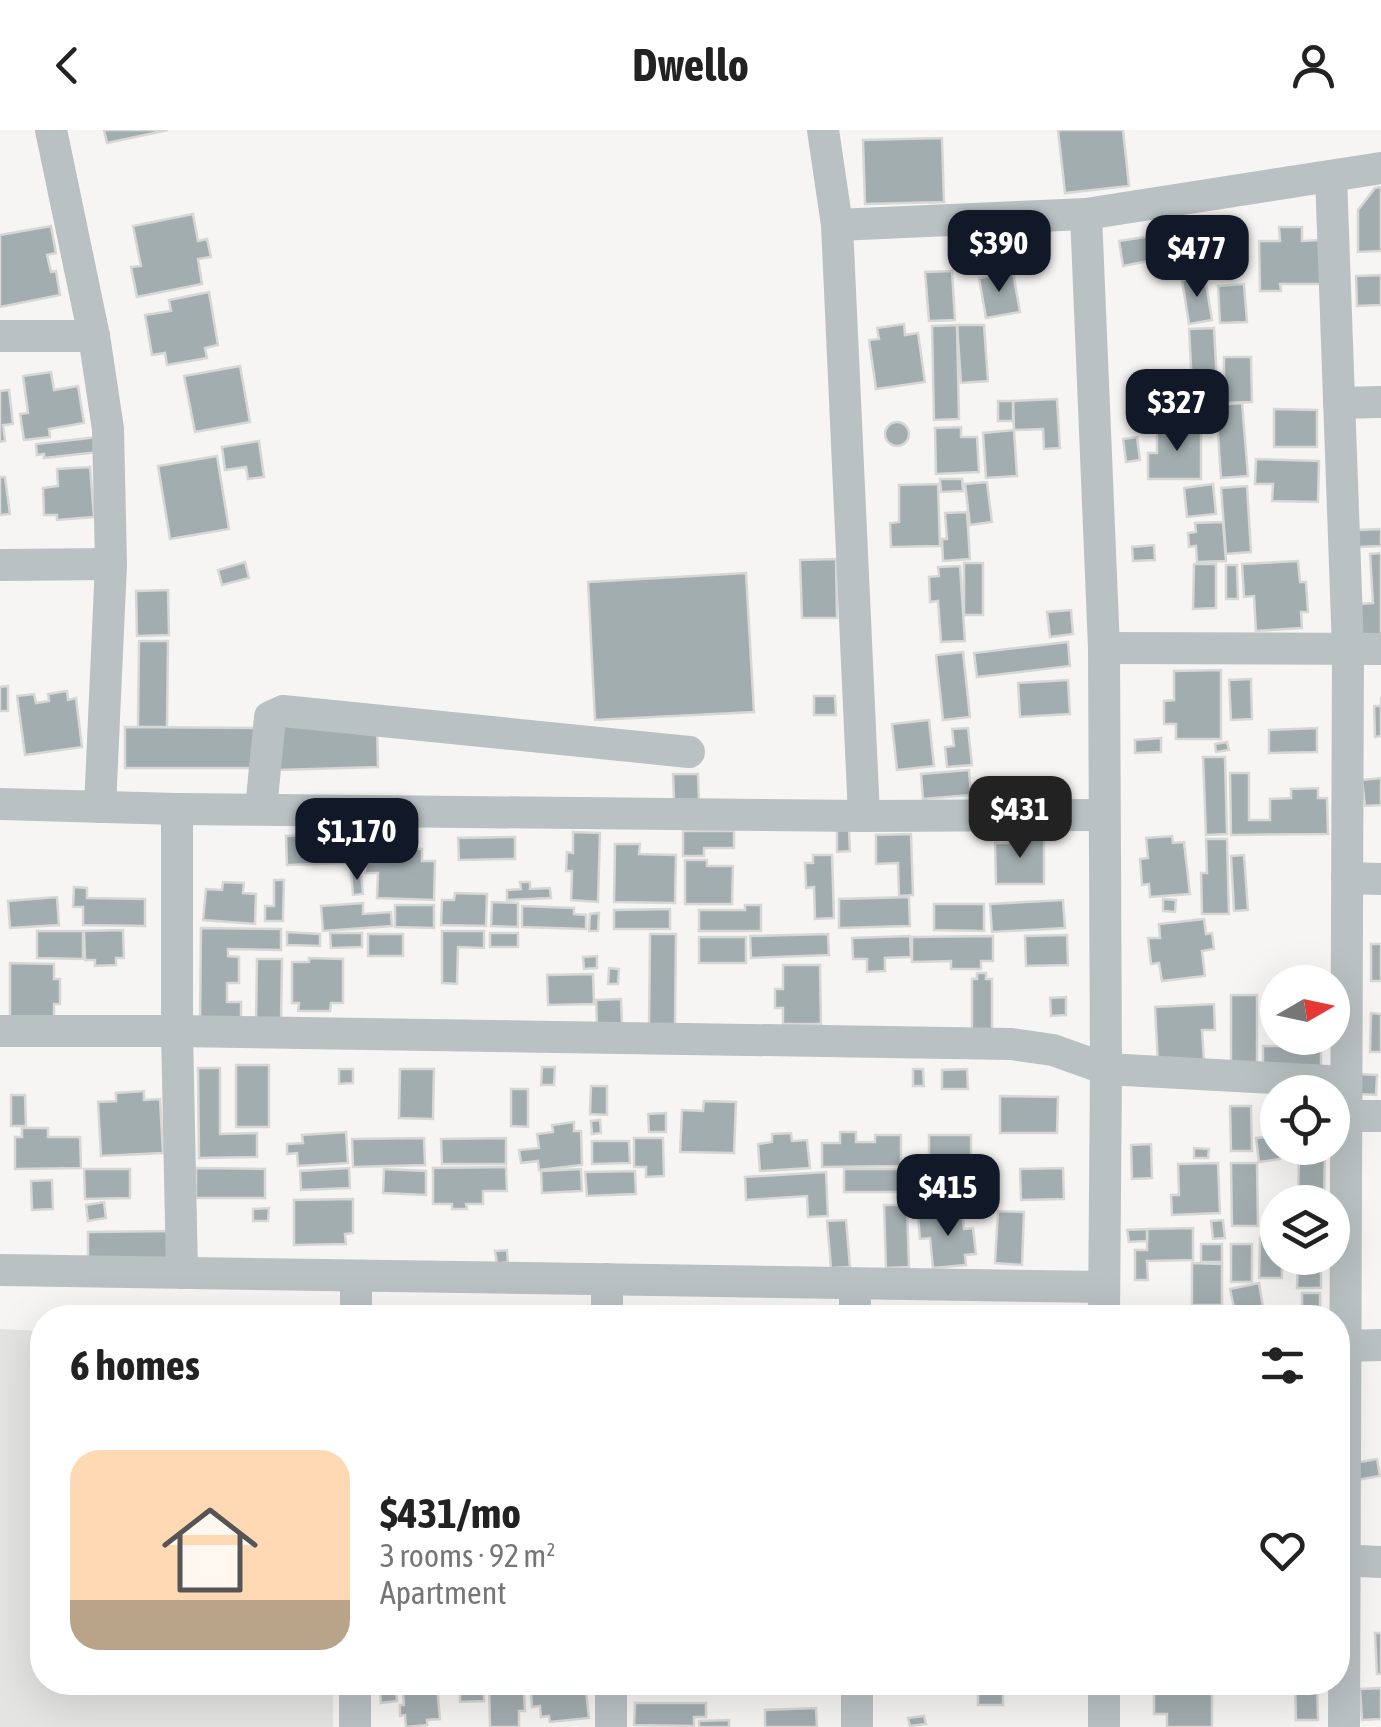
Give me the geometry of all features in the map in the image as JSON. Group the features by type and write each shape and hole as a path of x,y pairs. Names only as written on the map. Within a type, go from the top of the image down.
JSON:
{"street":[{"path":"52,130 94,336 108,430 111,564 100,807"},
{"path":"823,130 836,225 864,816"},
{"path":"836,225 1086,214 1381,168"},
{"path":"1330,176 1339,403 1365,649 1348,878 1346,1075"},
{"path":"0,1270 855,1284 1104,1302 1104,648 1086,214"},
{"path":"0,336 94,336"},
{"path":"1339,403 1381,402"},
{"path":"0,564 111,564"},
{"path":"1104,648 1365,649"},
{"path":"261,809 270,717 284,711 689,752"},
{"path":"0,804 864,816 1104,815"},
{"path":"177,809 176,1031 182,1273"},
{"path":"1348,878 1381,879"},
{"path":"0,1031 1011,1044 1053,1050 1106,1069 1260,1077"},
{"path":"1350,1116 1381,1116"},
{"path":"1346,1165 1346,1305"},
{"path":"356,1276 356,1305"},
{"path":"607,1279 607,1305"},
{"path":"855,1284 855,1305"},
{"path":"1350,1346 1381,1346"},
{"path":"1350,1560 1381,1562"},
{"path":"355,1727 356,1695"},
{"path":"611,1695 611,1727"},
{"path":"857,1695 857,1727"},
{"path":"1104,1695 1104,1727"},
{"path":"1343,1695 1344,1727"}],"shaded area":[{"path":"0,1329 30,1330 30,1695 333,1695 333,1727 0,1727"}],"building":[{"path":"104,130 168,130 107,143"},
{"path":"1058,130 1123,130 1129,186 1065,193"},
{"path":"942,138 944,202 865,204 863,140"},
{"path":"1381,187 1381,251 1358,252 1358,210 1375,188"},
{"path":"193,214 198,241 207,239 211,257 198,259 202,284 137,297 131,267 141,266 133,226"},
{"path":"51,226 56,253 47,255 51,272 56,271 60,295 0,307 0,235"},
{"path":"1215,226 1219,251 1202,253 1203,263 1189,264 1188,256 1167,259 1169,269 1151,272 1149,261 1123,266 1119,241"},
{"path":"1279,227 1302,227 1302,241 1320,240 1321,284 1280,284 1281,291 1260,291 1259,241 1280,241"},
{"path":"952,271 955,320 929,321 925,272"},
{"path":"1013,272 1020,312 986,318 979,278"},
{"path":"1381,275 1381,305 1357,306 1356,276"},
{"path":"1205,277 1212,320 1189,324 1182,280"},
{"path":"1244,284 1247,322 1220,323 1218,286"},
{"path":"209,292 218,345 205,348 207,358 167,365 165,353 152,355 145,315 171,311 169,300"},
{"path":"904,324 905,335 918,333 925,382 876,389 869,340 879,339 877,328"},
{"path":"957,325 984,325 988,381 961,383"},
{"path":"957,325 959,419 934,420 932,326"},
{"path":"1214,328 1217,383 1192,385 1189,329"},
{"path":"1224,357 1251,357 1252,402 1224,403"},
{"path":"240,366 250,422 195,432 184,376"},
{"path":"51,372 54,390 78,386 84,423 49,429 50,437 24,440 20,414 28,413 23,376"},
{"path":"9,390 13,424 3,425 5,441 0,442 0,391"},
{"path":"1057,399 1060,448 1044,449 1043,429 1014,430 1013,401"},
{"path":"998,401 1013,401 1013,421 998,421"},
{"path":"1242,403 1248,476 1221,478 1216,405"},
{"path":"1274,409 1317,410 1317,447 1274,447"},
{"path":"897,422 909,434 897,446 885,434"},
{"path":"961,427 961,437 977,437 979,472 936,474 935,428"},
{"path":"1201,427 1201,479 1148,479 1148,453 1157,453 1157,428"},
{"path":"1014,430 1017,476 986,478 983,433"},
{"path":"98,437 99,452 44,458 44,454 37,455 36,444"},
{"path":"1137,437 1140,460 1126,462 1123,439"},
{"path":"259,441 264,477 248,479 246,467 225,470 222,447"},
{"path":"217,456 229,529 170,539 158,466"},
{"path":"1256,459 1319,461 1318,502 1272,501 1273,484 1255,484"},
{"path":"90,467 94,517 57,520 57,515 44,515 43,488 58,486 57,469"},
{"path":"0,477 5,477 10,514 0,515"},
{"path":"940,479 962,479 963,491 941,492"},
{"path":"987,482 992,522 970,525 965,484"},
{"path":"938,484 940,546 891,547 890,523 899,522 899,485"},
{"path":"1213,484 1216,514 1187,517 1184,488"},
{"path":"1247,486 1251,552 1226,554 1221,488"},
{"path":"967,512 970,559 943,561 942,539 947,539 945,513"},
{"path":"1223,522 1226,561 1197,562 1196,546 1189,547 1188,533 1196,532 1195,523"},
{"path":"1381,529 1381,546 1358,547 1358,530"},
{"path":"1154,545 1155,560 1133,561 1132,547"},
{"path":"1381,553 1381,635 1362,636 1360,604 1373,603 1370,554"},
{"path":"836,559 837,618 802,618 800,560"},
{"path":"1298,561 1300,582 1306,582 1308,612 1301,612 1302,628 1256,631 1254,596 1244,597 1242,564"},
{"path":"245,562 249,578 222,585 218,570"},
{"path":"964,563 983,563 983,615 964,615"},
{"path":"1194,564 1216,564 1216,608 1193,609"},
{"path":"1226,565 1237,565 1238,599 1226,599"},
{"path":"960,566 965,641 941,642 938,601 930,602 929,577 939,576 938,567"},
{"path":"746,573 754,712 595,720 588,582"},
{"path":"168,590 169,635 137,636 136,591"},
{"path":"1071,610 1073,634 1050,637 1047,612"},
{"path":"139,641 168,641 167,727 138,727"},
{"path":"1068,642 1070,666 977,677 974,653"},
{"path":"963,652 970,717 943,720 936,655"},
{"path":"1221,670 1221,739 1176,739 1176,724 1164,724 1164,701 1174,700 1174,671"},
{"path":"1251,679 1252,719 1231,720 1229,680"},
{"path":"1068,680 1070,714 1020,717 1018,683"},
{"path":"8,686 8,711 0,711 0,687"},
{"path":"67,691 68,700 76,698 82,747 25,755 17,696 34,694 36,703 49,701 48,694"},
{"path":"814,696 835,696 836,715 814,715"},
{"path":"1374,706 1381,706 1381,736 1375,737"},
{"path":"929,720 934,766 897,770 892,724"},
{"path":"377,723 378,767 278,770 277,726"},
{"path":"125,727 259,728 258,768 125,768"},
{"path":"968,728 972,765 947,767 945,747 954,746 952,729"},
{"path":"1317,728 1317,752 1269,753 1269,730"},
{"path":"1161,738 1161,752 1135,753 1135,740"},
{"path":"1227,742 1229,750 1216,752 1215,744"},
{"path":"1203,757 1225,757 1227,834 1206,835"},
{"path":"969,770 971,795 923,799 921,774"},
{"path":"1230,773 1249,773 1249,820 1270,820 1270,799 1291,798 1291,789 1318,788 1318,798 1327,798 1328,834 1231,835"},
{"path":"673,774 698,774 699,800 674,800"},
{"path":"1381,778 1381,805 1365,806 1362,780"},
{"path":"837,830 849,830 850,851 837,852"},
{"path":"683,831 734,831 734,848 704,848 704,856 683,856"},
{"path":"573,832 600,833 598,902 571,900 572,871 566,871 567,852 573,853"},
{"path":"346,833 347,863 287,865 286,836"},
{"path":"911,834 913,895 899,896 898,863 876,864 876,835"},
{"path":"1172,836 1173,843 1184,842 1190,894 1150,897 1149,884 1142,885 1140,859 1148,858 1146,838"},
{"path":"515,837 515,859 459,860 458,838"},
{"path":"1044,837 1044,884 996,884 995,843 1008,843 1008,838"},
{"path":"1206,839 1227,839 1229,914 1202,914 1201,873 1207,873"},
{"path":"615,844 640,844 639,854 676,855 675,903 614,902"},
{"path":"366,847 422,849 422,861 435,861 434,900 377,898 378,873 365,873"},
{"path":"813,855 832,855 834,918 815,919 814,887 806,888 805,863 813,863"},
{"path":"1244,855 1248,910 1234,911 1231,856"},
{"path":"685,860 707,860 707,866 733,866 732,904 685,904"},
{"path":"361,871 363,894 353,895 351,872"},
{"path":"274,880 284,880 283,921 265,921 265,906 274,906"},
{"path":"223,882 244,883 243,893 256,894 255,924 203,920 206,889 222,890"},
{"path":"520,882 530,882 530,889 550,888 551,898 507,900 507,890 521,889"},
{"path":"74,887 87,888 87,898 145,899 145,926 83,925 83,907 73,907"},
{"path":"455,893 487,894 486,926 441,925 442,900 454,900"},
{"path":"57,897 59,925 10,928 8,901"},
{"path":"909,897 910,926 839,928 839,899"},
{"path":"1163,899 1176,900 1175,912 1163,911"},
{"path":"1063,900 1065,928 992,932 990,904"},
{"path":"492,902 518,903 518,927 491,926"},
{"path":"363,903 363,914 391,912 392,926 323,931 321,906"},
{"path":"934,904 984,904 984,931 934,930"},
{"path":"395,905 434,905 434,928 395,927"},
{"path":"745,905 761,905 761,931 699,931 699,910 745,910"},
{"path":"522,906 574,908 574,914 586,915 586,929 522,927"},
{"path":"670,909 670,929 614,929 614,910"},
{"path":"599,913 598,931 589,931 590,914"},
{"path":"1204,919 1206,934 1212,933 1214,949 1202,951 1205,976 1162,981 1159,963 1151,964 1148,938 1160,938 1159,924"},
{"path":"201,928 281,929 281,950 228,949 228,956 239,957 239,983 227,983 227,1002 241,1002 241,1024 200,1023"},
{"path":"123,930 124,958 116,958 116,965 95,966 95,960 85,960 84,931"},
{"path":"37,931 83,931 83,959 37,958"},
{"path":"442,931 484,931 484,948 458,947 457,984 442,983"},
{"path":"287,932 320,934 320,946 287,945"},
{"path":"330,933 362,933 362,947 331,948"},
{"path":"490,933 518,933 518,947 490,947"},
{"path":"368,934 403,934 403,956 368,956"},
{"path":"650,934 676,934 675,1029 649,1028"},
{"path":"828,934 829,955 751,958 750,936"},
{"path":"1067,935 1068,965 1026,966 1025,936"},
{"path":"910,936 911,957 885,958 885,971 867,972 867,959 853,959 852,938"},
{"path":"993,936 993,961 981,961 981,969 951,969 951,961 912,962 912,937"},
{"path":"699,937 746,937 746,963 699,963"},
{"path":"1371,944 1381,944 1381,981 1371,981"},
{"path":"597,956 597,968 584,969 583,957"},
{"path":"309,958 343,959 343,1003 331,1003 330,1011 298,1011 299,1003 292,1003 292,962 309,962"},
{"path":"257,959 282,959 281,1022 256,1021"},
{"path":"10,963 54,964 54,979 60,979 60,1004 54,1004 54,1017 10,1017"},
{"path":"783,965 820,965 821,1024 783,1024 783,1008 775,1008 775,989 783,989"},
{"path":"609,968 619,969 618,984 608,984"},
{"path":"977,973 986,973 986,979 992,979 992,1030 972,1030 972,979 977,979"},
{"path":"593,974 594,1004 548,1005 547,975"},
{"path":"1231,995 1257,995 1257,1064 1231,1064"},
{"path":"1066,997 1066,1015 1051,1016 1050,998"},
{"path":"621,999 622,1025 597,1026 596,1000"},
{"path":"1214,1004 1215,1030 1202,1030 1204,1061 1158,1064 1155,1007"},
{"path":"1371,1013 1381,1014 1381,1052 1370,1052"},
{"path":"1263,1055 1321,1055 1321,1069 1263,1070"},
{"path":"236,1065 269,1065 269,1127 236,1127"},
{"path":"542,1067 555,1067 554,1085 541,1085"},
{"path":"198,1068 220,1068 220,1134 257,1133 257,1157 199,1158"},
{"path":"339,1069 353,1069 353,1083 339,1084"},
{"path":"400,1069 434,1069 433,1119 399,1118"},
{"path":"913,1069 923,1069 924,1086 913,1086"},
{"path":"967,1069 968,1089 942,1089 942,1070"},
{"path":"1360,1074 1377,1075 1376,1095 1359,1094"},
{"path":"591,1086 607,1086 607,1115 590,1114"},
{"path":"511,1089 528,1089 528,1127 511,1126"},
{"path":"144,1091 144,1100 160,1099 163,1153 101,1156 98,1102 116,1101 116,1093"},
{"path":"11,1095 25,1095 26,1126 11,1126"},
{"path":"1000,1096 1058,1097 1057,1133 1000,1133"},
{"path":"704,1101 736,1102 734,1153 680,1152 682,1110 703,1111"},
{"path":"1230,1106 1251,1106 1252,1151 1231,1151"},
{"path":"666,1113 666,1132 649,1132 648,1114"},
{"path":"600,1120 601,1133 592,1134 591,1121"},
{"path":"574,1122 574,1131 581,1131 582,1165 539,1170 538,1161 521,1163 519,1150 539,1148 537,1134 553,1132 552,1125"},
{"path":"22,1128 48,1128 48,1137 80,1137 81,1168 15,1169 15,1137 22,1137"},
{"path":"346,1132 348,1163 298,1166 297,1153 287,1154 287,1144 303,1143 302,1135"},
{"path":"840,1132 856,1132 856,1142 875,1142 875,1135 901,1135 901,1166 822,1167 822,1143 840,1143"},
{"path":"791,1133 792,1141 807,1140 810,1168 760,1171 758,1144 772,1142 772,1134"},
{"path":"929,1135 971,1135 971,1167 929,1167"},
{"path":"424,1138 425,1165 353,1167 352,1139"},
{"path":"506,1138 506,1164 442,1164 441,1139"},
{"path":"634,1138 663,1138 664,1176 646,1177 646,1167 634,1167"},
{"path":"592,1141 629,1141 630,1163 592,1164"},
{"path":"1151,1144 1152,1178 1132,1179 1131,1145"},
{"path":"1194,1148 1209,1149 1208,1158 1194,1158"},
{"path":"1218,1163 1220,1213 1172,1215 1171,1195 1179,1195 1178,1164"},
{"path":"1231,1163 1257,1163 1258,1226 1232,1226"},
{"path":"1299,1165 1325,1165 1324,1185 1298,1185"},
{"path":"506,1167 507,1191 483,1191 483,1204 452,1209 452,1204 433,1204 433,1168"},
{"path":"903,1167 933,1167 932,1189 903,1189"},
{"path":"196,1168 265,1169 265,1198 196,1198"},
{"path":"349,1168 350,1188 301,1190 300,1171"},
{"path":"1063,1168 1064,1199 1021,1200 1020,1169"},
{"path":"84,1169 130,1169 130,1198 85,1199"},
{"path":"384,1169 426,1171 426,1195 383,1193"},
{"path":"581,1169 582,1191 542,1193 541,1171"},
{"path":"844,1169 900,1169 900,1192 844,1192"},
{"path":"635,1171 636,1194 587,1196 585,1172"},
{"path":"826,1172 828,1216 808,1217 807,1196 746,1200 745,1177"},
{"path":"985,1172 986,1198 935,1200 935,1174"},
{"path":"52,1180 53,1209 32,1210 31,1181"},
{"path":"353,1199 353,1233 345,1234 346,1244 294,1245 294,1200"},
{"path":"104,1202 106,1218 88,1221 86,1205"},
{"path":"884,1205 907,1205 909,1267 886,1268"},
{"path":"269,1208 268,1221 253,1221 253,1209"},
{"path":"998,1211 1024,1212 1022,1265 995,1263"},
{"path":"962,1212 964,1229 973,1228 976,1254 965,1255 966,1265 933,1268 930,1238 920,1239 918,1217"},
{"path":"846,1220 850,1267 831,1268 827,1221"},
{"path":"1223,1220 1225,1238 1213,1239 1211,1221"},
{"path":"1193,1228 1193,1260 1147,1261 1148,1280 1135,1280 1135,1250 1147,1250 1147,1229"},
{"path":"1147,1229 1147,1241 1129,1242 1127,1230"},
{"path":"171,1231 172,1266 88,1268 88,1232"},
{"path":"1260,1238 1260,1275 1282,1278 1259,1278"},
{"path":"1201,1244 1222,1244 1222,1262 1201,1262"},
{"path":"1231,1244 1252,1244 1252,1282 1231,1282"},
{"path":"507,1250 508,1262 497,1264 495,1251"},
{"path":"1192,1263 1222,1264 1222,1305 1192,1305"},
{"path":"1297,1275 1321,1275 1321,1288 1297,1288"},
{"path":"1259,1283 1263,1305 1233,1305 1230,1289"},
{"path":"1302,1293 1320,1293 1320,1305 1302,1305"},
{"path":"1377,1459 1380,1476 1357,1480 1354,1463"},
{"path":"1375,1633 1381,1633 1381,1674 1377,1674"},
{"path":"1381,1688 1381,1719 1362,1720 1360,1689"},
{"path":"380,1695 396,1695 397,1701 381,1703"},
{"path":"403,1695 438,1695 440,1719 406,1727 405,1715 400,1716 400,1705 404,1705"},
{"path":"460,1695 484,1695 484,1701 460,1702"},
{"path":"489,1695 524,1695 525,1711 519,1711 519,1727 490,1727"},
{"path":"531,1695 586,1695 589,1718 550,1722 549,1716 541,1717 540,1706 532,1707"},
{"path":"978,1695 1003,1695 1003,1705 978,1705"},
{"path":"1154,1695 1212,1695 1212,1727 1167,1727 1167,1714 1154,1714"},
{"path":"1295,1695 1317,1695 1318,1720 1296,1720"},
{"path":"635,1703 706,1703 706,1717 694,1717 694,1726 634,1725"},
{"path":"816,1708 817,1727 765,1727 765,1710"},
{"path":"924,1716 926,1724 910,1726 908,1718"},
{"path":"729,1720 729,1727 699,1727 699,1721"}]}
